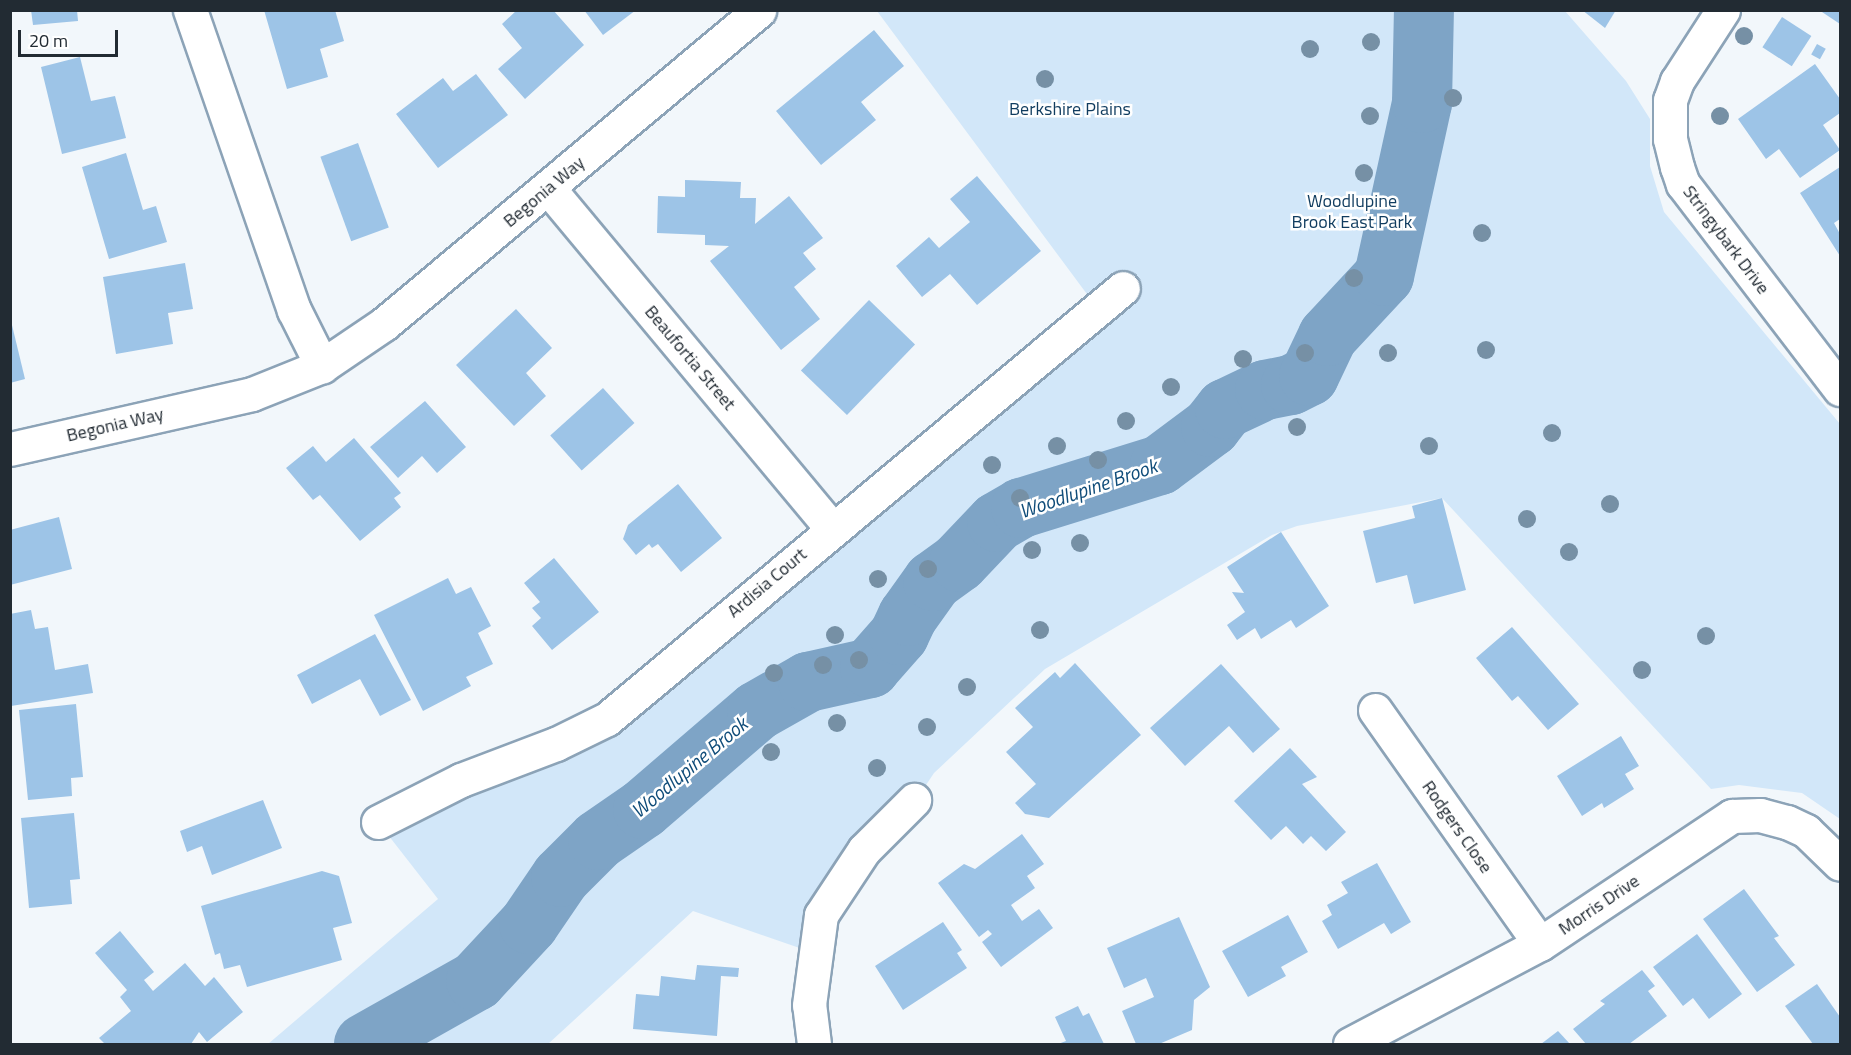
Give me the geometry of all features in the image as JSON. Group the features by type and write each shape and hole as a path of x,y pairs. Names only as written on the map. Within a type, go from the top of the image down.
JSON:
{"street":[{"path":"190,10 294,310 322,366"},
{"name":"Begonia Way","path":"10,449 252,394 322,366 384,324 549,189 759,10"},
{"name":"Stringybark Drive","path":"1723,10 1677,81 1670,100 1670,139 1677,167 1683,184 1840,389"},
{"name":"Beaufortia Street","path":"549,189 831,528"},
{"name":"Ardisia Court","path":"378,822 461,780 556,744 607,718 831,528 1123,288"},
{"name":"Rodgers Close","path":"1375,710 1540,944"},
{"path":"814,1044 809,1005 821,915 864,850 914,800"},
{"name":"Morris Drive","path":"1350,1044 1540,944 1732,816 1760,815 1787,822 1806,831 1840,864"}],"green space":[{"path":"877,11 1565,11 1626,81 1650,119 1650,166 1664,212 1840,424 1840,819 1802,793 1739,785 1711,789 1442,498 1297,526 1272,535 1045,669 934,773 814,953 693,911 548,1044 268,1044 438,899 378,822 607,719 1098,309"}],"building":[{"path":"31,10 77,10 78,21 33,25"},
{"path":"264,10 335,10 344,41 320,49 328,77 287,89"},
{"path":"517,10 553,10 584,45 525,99 498,69 522,48 502,24"},
{"path":"584,10 636,10 603,35"},
{"path":"1582,10 1616,10 1605,28"},
{"path":"1819,10 1840,10 1840,24"},
{"path":"1782,17 1811,36 1792,66 1762,47"},
{"path":"874,30 904,66 861,102 876,120 821,165 776,111"},
{"path":"1817,44 1826,49 1820,59 1811,54"},
{"path":"80,57 91,101 115,96 126,138 62,154 41,67"},
{"path":"1815,64 1840,99 1840,113 1823,125 1840,150 1800,178 1779,149 1766,159 1738,119"},
{"path":"476,74 508,115 438,168 396,114 443,78 453,91"},
{"path":"358,143 389,228 351,241 320,157"},
{"path":"126,153 143,210 156,206 167,242 109,259 82,167"},
{"path":"1840,167 1840,219 1834,223 1840,234 1840,256 1800,193"},
{"path":"977,176 1041,251 977,305 950,274 922,297 896,266 929,237 939,248 970,222 950,199"},
{"path":"685,180 741,182 740,198 756,198 755,224 789,196 823,238 803,253 816,269 794,287 820,319 781,350 710,261 729,246 705,245 705,235 657,233 658,196 685,197"},
{"path":"185,263 193,309 168,313 173,344 116,354 103,277"},
{"path":"869,300 915,344 847,415 801,370"},
{"path":"516,309 552,348 526,373 546,396 514,426 456,365"},
{"path":"10,322 25,379 10,383"},
{"path":"603,388 634,423 582,470 550,436"},
{"path":"425,401 466,447 437,473 422,456 398,478 370,447"},
{"path":"354,438 401,493 394,498 401,507 360,541 320,495 313,500 286,468 313,446 326,462"},
{"path":"678,484 722,538 681,572 658,544 652,548 649,544 636,555 623,539 628,525"},
{"path":"1442,498 1466,590 1414,604 1407,575 1376,583 1363,531 1415,518 1412,506"},
{"path":"59,517 72,569 10,585 10,530"},
{"path":"1281,532 1329,606 1296,628 1291,620 1261,639 1255,628 1237,640 1227,625 1245,612 1232,592 1244,593 1227,567"},
{"path":"554,558 599,612 552,650 532,626 541,618 532,608 540,602 524,583"},
{"path":"448,578 456,594 471,587 491,626 478,633 493,664 466,677 471,686 423,711 374,615"},
{"path":"31,610 35,629 48,627 55,670 88,664 93,693 11,706 10,614"},
{"path":"1512,627 1579,704 1548,730 1518,696 1512,701 1476,658"},
{"path":"375,634 411,700 380,716 360,679 312,704 297,675"},
{"path":"1075,663 1141,735 1049,818 1025,814 1015,803 1036,784 1006,752 1033,727 1015,708 1055,672 1060,678"},
{"path":"1221,664 1280,729 1253,753 1229,726 1185,766 1150,728"},
{"path":"76,704 83,777 71,778 72,796 28,800 19,710"},
{"path":"1621,736 1639,766 1625,774 1634,789 1604,808 1602,803 1582,816 1557,776"},
{"path":"1290,748 1317,777 1302,784 1346,832 1326,851 1311,836 1303,844 1286,826 1271,840 1234,801"},
{"path":"263,800 282,848 212,875 202,846 187,852 180,831"},
{"path":"74,813 80,879 70,880 72,904 29,908 21,818"},
{"path":"1022,834 1044,864 1027,876 1035,888 1011,905 1022,921 1039,909 1053,928 1001,967 982,942 992,934 988,930 979,937 938,883 964,864 975,869"},
{"path":"1377,863 1411,922 1391,934 1384,923 1338,949 1322,921 1332,915 1327,905 1348,893 1341,882"},
{"path":"322,871 339,876 352,923 333,928 342,960 247,987 240,965 224,969 220,953 215,955 201,906"},
{"path":"1744,889 1779,936 1774,938 1795,965 1757,992 1703,919"},
{"path":"1288,915 1308,952 1281,967 1286,976 1248,997 1222,951"},
{"path":"1179,917 1210,987 1194,1000 1192,1030 1159,1044 1136,1044 1122,1011 1154,997 1146,978 1124,988 1107,948"},
{"path":"943,922 962,950 957,953 967,968 903,1010 875,966"},
{"path":"120,931 154,972 144,980 153,991 185,963 205,986 214,977 243,1012 207,1042 199,1032 191,1044 105,1044 99,1038 131,1011 120,997 127,990 95,953"},
{"path":"1697,934 1742,994 1709,1019 1693,998 1683,1006 1653,967"},
{"path":"697,965 739,968 738,977 721,976 717,1036 633,1029 636,994 659,996 661,976 695,980"},
{"path":"1642,970 1655,986 1648,991 1667,1016 1629,1044 1586,1044 1573,1029 1605,1004 1600,1001"},
{"path":"1817,984 1840,1017 1840,1044 1813,1044 1785,1006"},
{"path":"1078,1006 1083,1016 1089,1013 1104,1044 1058,1044 1066,1041 1055,1017"},
{"path":"1558,1031 1570,1044 1541,1044"}],"waterway":[{"name":"Woodlupine Brook","path":"364,1044 476,981 529,924 561,877 598,840 643,809 757,711 808,682 870,668 899,635 908,616 933,581 959,562 997,522 1021,508 1160,465 1211,427 1225,409 1265,390 1291,385 1309,376 1328,336 1384,276 1422,103 1424,10"}],"park label":[{"name":"Berkshire Plains","path":"1070,109"},
{"name":"Woodlupine Brook East Park","path":"1352,212"}]}
